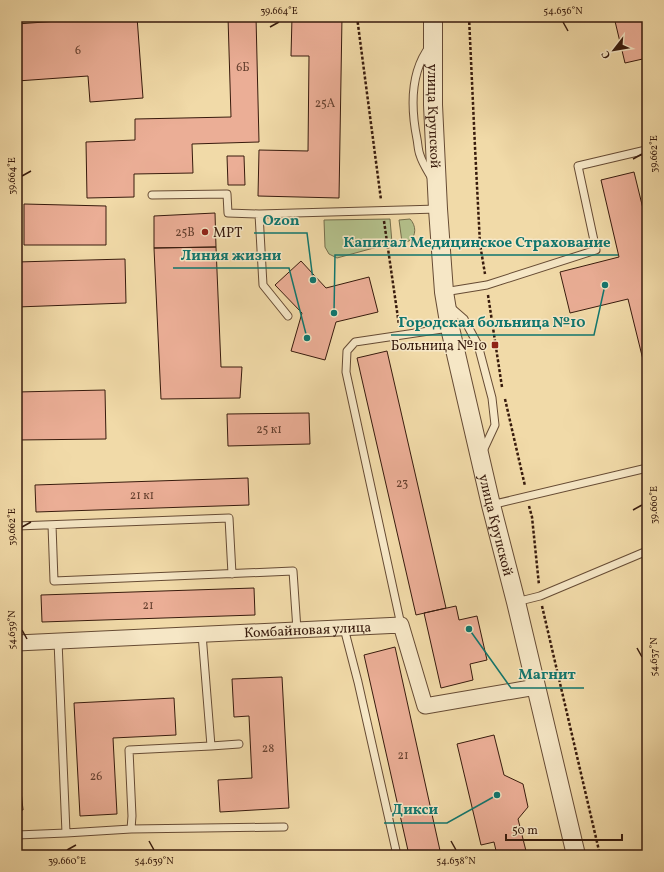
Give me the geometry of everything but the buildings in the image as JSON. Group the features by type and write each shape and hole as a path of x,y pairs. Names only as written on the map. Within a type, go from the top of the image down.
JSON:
{"street":[{"name":"улица Крупской","path":"433,17 433,105 444,297 480,459 516,602 576,855"},
{"name":"Комбайновая улица","path":"17,642 401,625"},
{"path":"401,625 425,706 536,687"}],"lane":[{"path":"480,459 495,425 492,398 478,344 464,319 444,297 487,285 596,250 578,166 646,150 647,155"},
{"path":"152,195 227,194 228,213 259,214 438,209"},
{"path":"259,214 263,285 288,316"},
{"path":"401,625 346,372 347,351 355,342 450,328"},
{"path":"491,505 647,468"},
{"path":"17,526 229,518 232,574"},
{"path":"52,525 54,581 293,572 297,630"},
{"path":"516,602 540,596 647,551"},
{"path":"344,628 358,682 397,855"},
{"path":"202,634 211,746"},
{"path":"58,641 66,833"},
{"path":"131,829 132,816 128,750 239,744"},
{"path":"17,835 131,829 284,827"}],"path":[{"path":"357,17 401,335"},
{"path":"469,17 480,237 502,388"},
{"path":"504,396 532,517 540,596 600,855"}],"green space":[{"path":"390,219 392,243 337,258 329,254 325,247 324,220"},
{"path":"410,219 414,224 415,230 412,239 402,242 399,220"}],"place":[{"name":"МРТ","path":"205,232"},
{"name":"Ozon","path":"313,280"},
{"name":"Городская больница №10","path":"605,285"},
{"name":"Капитал Медицинское Страхование","path":"334,313"},
{"name":"Линия жизни","path":"307,338"},
{"name":"Больница №10","path":"495,345"},
{"name":"Магнит","path":"469,629"},
{"name":"Дикси","path":"497,795"}]}
